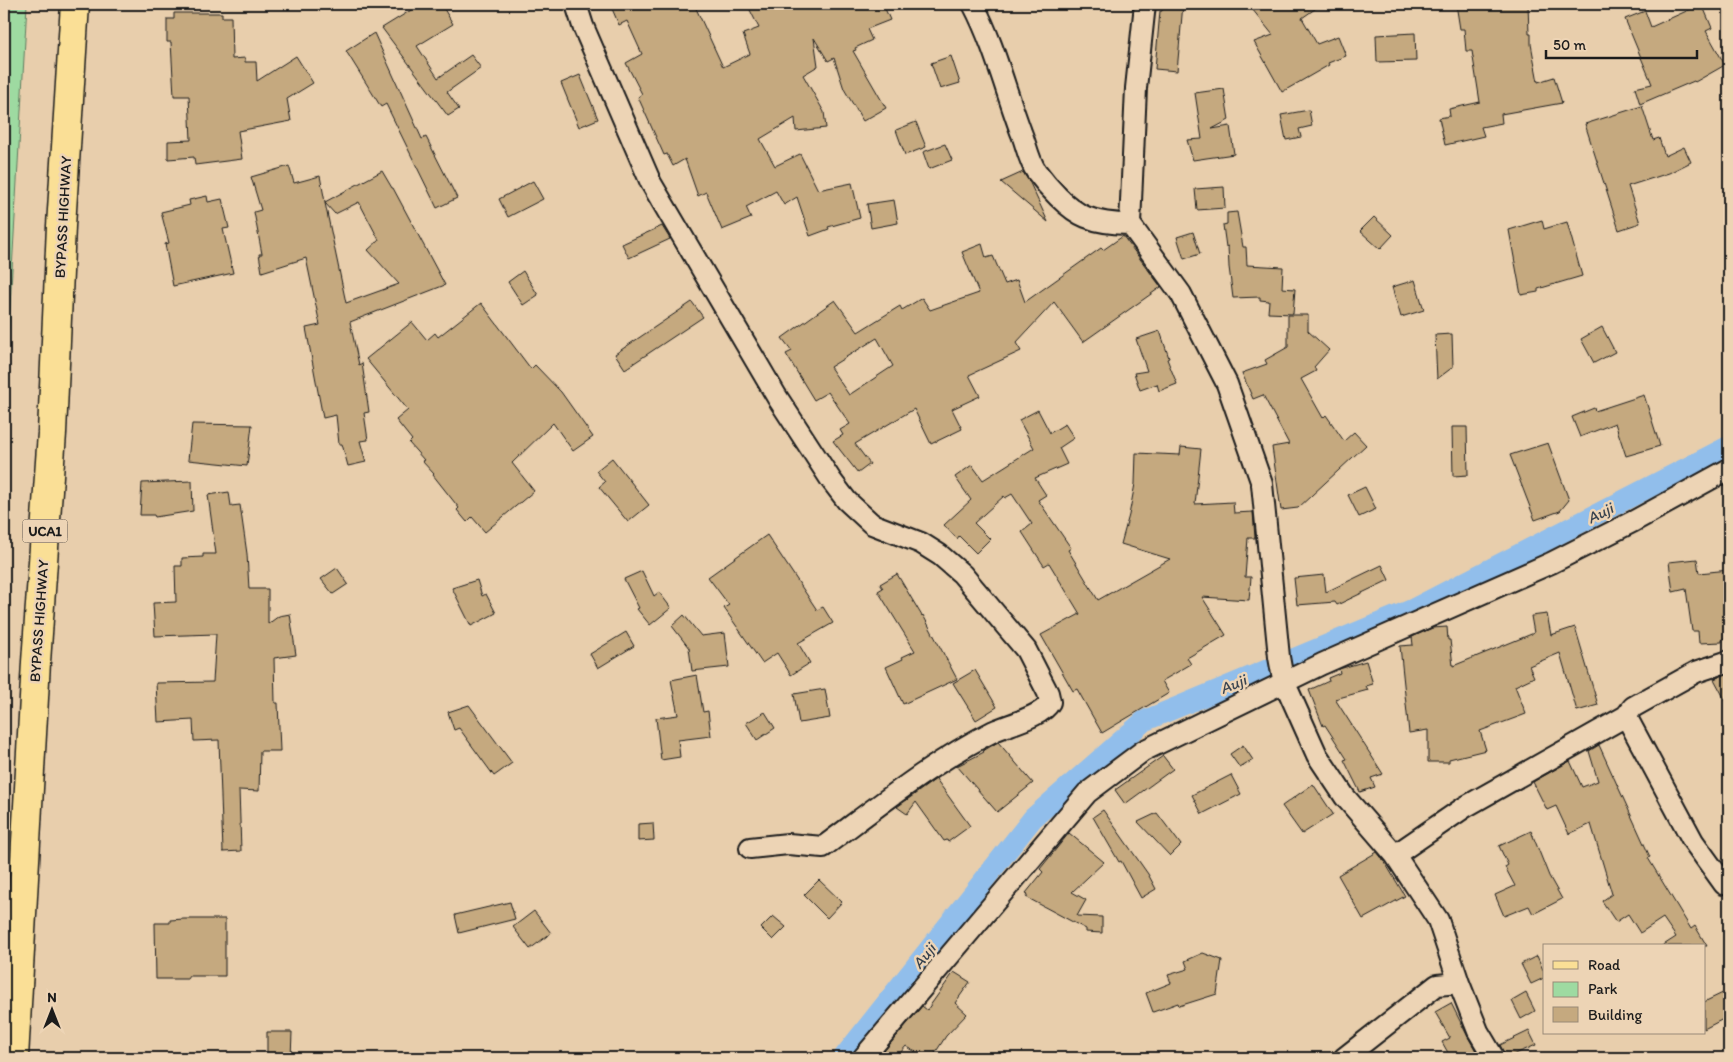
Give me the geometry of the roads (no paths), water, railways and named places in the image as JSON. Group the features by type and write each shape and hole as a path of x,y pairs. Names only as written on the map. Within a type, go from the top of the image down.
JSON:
{"main road":[{"name":"BYPASS HIGHWAY","path":"14,1058 36,662 52,433 61,226 76,4"}],"street":[{"path":"576,4 583,26 651,183 778,397 831,480 847,501 872,524 921,543 940,555 962,574 1026,650 1048,693 1050,702 1047,707 1037,713 994,731 923,774 823,847 788,844 750,848"},
{"path":"973,4 981,19 1000,69 1035,170 1063,202 1084,217 1104,223 1130,224"},
{"path":"1145,4 1136,88 1130,224 1181,294 1227,384 1262,484 1279,657 1284,681 1317,755 1345,797 1395,854 1438,920 1459,983 1478,1031 1494,1058"},
{"path":"863,1058 1087,793 1143,751 1284,681 1551,563 1634,521 1729,468"},
{"path":"1395,854 1465,808 1626,716 1633,707 1696,672 1729,662"},
{"path":"1626,716 1693,841 1724,884 1729,883"},
{"path":"1344,1058 1438,986 1459,983"}],"waterway":[{"name":"Auji","path":"843,1058 1033,818 1144,721 1411,610 1729,446"}]}
